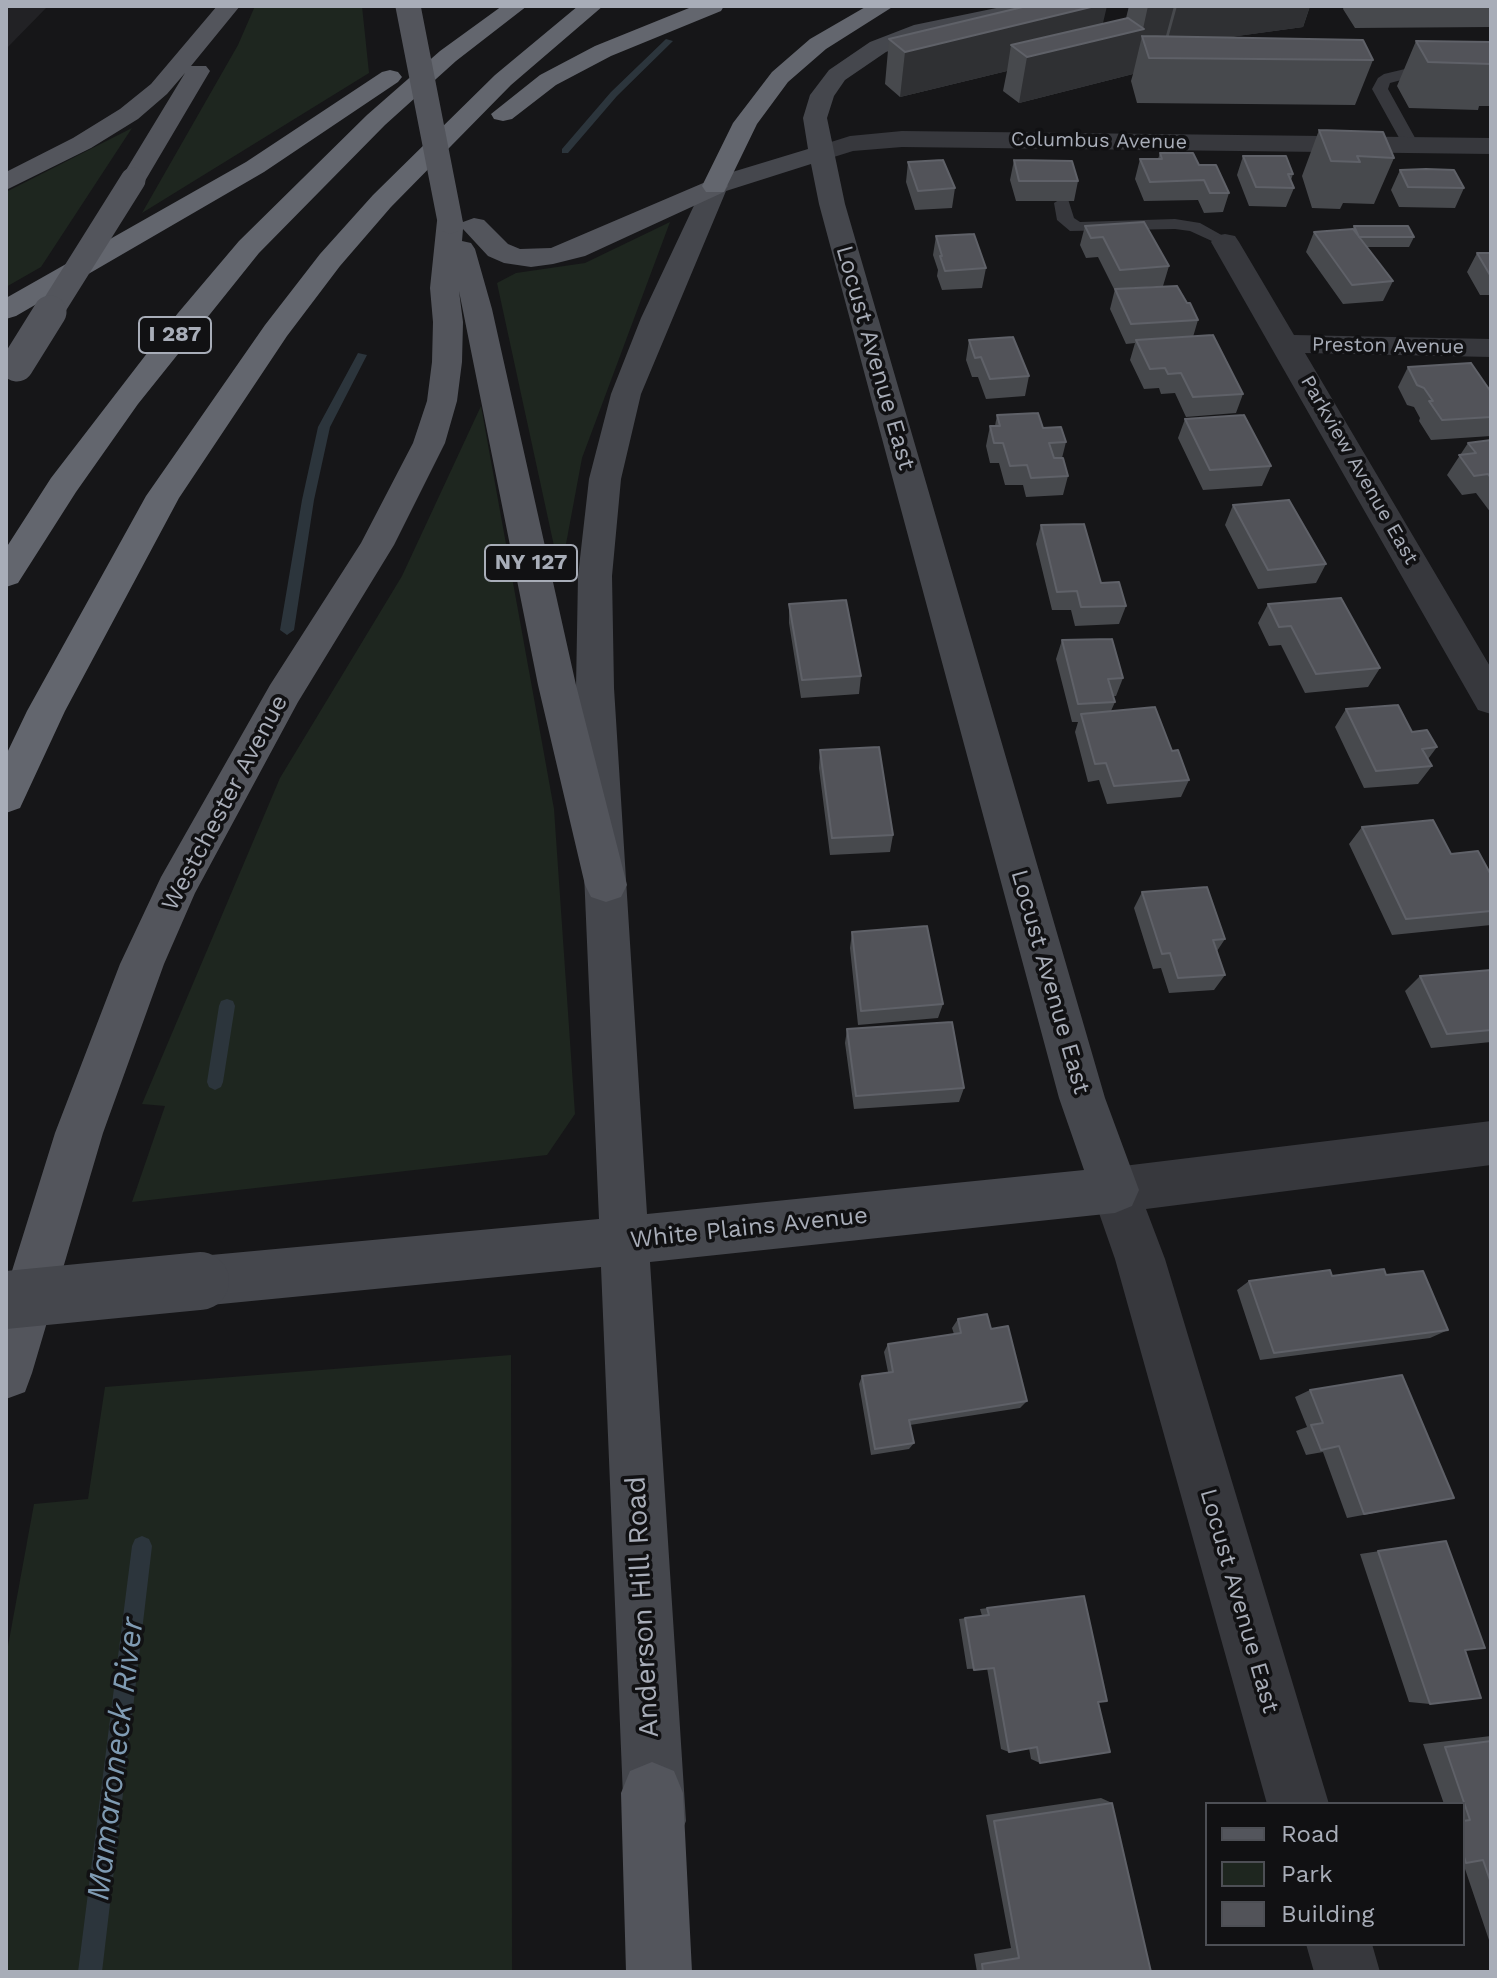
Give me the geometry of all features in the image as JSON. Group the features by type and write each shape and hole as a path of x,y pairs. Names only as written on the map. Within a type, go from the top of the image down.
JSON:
{"highway":[{"path":"6,310 255,167 374,87 509,6"},
{"name":"I 287","path":"6,575 63,486 127,397 249,247 376,120 448,56 516,6"},
{"path":"6,797 46,711 156,508 220,408 275,331 330,260 382,201 503,80 592,6"},
{"path":"275,331 372,243 475,137 548,80 603,51 713,6"},
{"path":"715,186 745,123 780,77 818,44 883,6"}],"main road":[{"path":"11,374 133,180 232,6"},
{"path":"6,182 129,114 159,89 232,6"},
{"path":"408,6 458,234 514,257 531,259 553,256 575,250 715,186"},
{"name":"NY 127","path":"458,234 470,273 557,685 606,885"},
{"name":"Westchester Avenue","path":"6,1373 79,1133 142,964 165,914 276,707 377,545 429,443 442,401 448,322 444,288 458,234"},
{"path":"652,1793 659,1972"}],"street":[{"name":"Locust Avenue East","path":"1039,6 922,30 878,47 837,75 822,95 815,118 832,204 1082,1098 1140,1259 1297,1802"},
{"name":"Columbus Avenue","path":"715,186 850,144 902,139 1491,146"},
{"path":"606,885 595,688 595,576 605,479 626,394 640,355 715,186"},
{"name":"Parkview Avenue East","path":"1225,242 1491,700"},
{"name":"Preston Avenue","path":"1286,344 1491,348"},
{"name":"NY 127","path":"606,885 624,1241"},
{"name":"White Plains Avenue","path":"6,1300 1115,1190 1491,1143"},
{"name":"Anderson Hill Road","path":"624,1241 652,1793 668,1972"},
{"path":"1340,1946 1347,1972"}],"lane":[{"path":"1411,145 1380,89 1383,81 1405,74 1491,76"},
{"path":"1062,203 1066,220 1076,227 1175,224 1194,227 1225,242"}],"shaded area":[{"path":"6,6 48,6 6,49"}],"green space":[{"path":"255,6 362,6 369,73 142,213 238,45"},
{"path":"132,128 41,267 6,287 6,192"},
{"path":"670,222 582,458 566,544 554,546 497,283 516,273 585,263"},
{"path":"481,406 554,809 575,1114 547,1155 132,1202 165,1106 142,1104 280,778 402,576"},
{"path":"511,1355 512,1972 6,1972 6,1657 34,1504 88,1499 105,1387"}],"building":[{"path":"1027,6 1095,6 905,52 889,39"},
{"path":"1128,18 1144,29 1027,57 1011,45"},
{"path":"1142,36 1363,40 1373,60 1149,58"},
{"path":"1416,41 1491,42 1491,64 1428,62"},
{"path":"1319,130 1383,132 1394,158 1357,156 1360,162 1331,161"},
{"path":"1160,153 1193,153 1199,165 1216,165 1229,193 1210,193 1204,180 1150,182 1140,159 1162,159"},
{"path":"1243,156 1286,156 1293,174 1288,174 1294,188 1256,187"},
{"path":"943,160 955,188 918,191 908,162"},
{"path":"1014,160 1072,161 1078,181 1019,181"},
{"path":"1400,170 1454,170 1464,188 1408,187"},
{"path":"1144,222 1169,266 1120,270 1103,237 1091,238 1085,226"},
{"path":"1354,226 1408,226 1414,237 1359,237"},
{"path":"1353,229 1393,281 1352,285 1314,232"},
{"path":"974,234 986,268 945,271 936,236"},
{"path":"1477,253 1491,253 1491,275 1490,275"},
{"path":"1177,286 1198,320 1131,324 1115,289"},
{"path":"1213,335 1243,394 1193,397 1181,373 1168,374 1165,368 1150,369 1136,340"},
{"path":"1013,337 1029,376 990,379 981,357 975,358 969,340"},
{"path":"1471,363 1491,392 1491,417 1442,420 1429,401 1433,401 1424,388 1417,385 1408,367"},
{"path":"1038,413 1043,428 1061,427 1066,442 1049,443 1054,458 1063,458 1068,476 1031,478 1027,465 1010,466 1003,443 994,443 990,426 1000,426 997,415"},
{"path":"1244,415 1271,466 1210,470 1185,419"},
{"path":"1491,440 1491,478 1488,474 1474,476 1459,455 1476,453 1468,443"},
{"path":"1289,500 1326,564 1268,570 1233,505"},
{"path":"1084,524 1101,583 1119,582 1126,606 1081,607 1077,591 1057,592 1041,525"},
{"path":"1341,598 1380,668 1316,674 1291,626 1279,627 1268,604"},
{"path":"846,600 861,676 802,680 789,604"},
{"path":"1112,639 1123,678 1108,679 1115,702 1078,704 1062,640"},
{"path":"1398,705 1412,732 1427,730 1437,747 1422,749 1432,766 1376,771 1346,709"},
{"path":"1155,707 1172,751 1178,750 1189,780 1114,786 1106,763 1095,764 1081,714"},
{"path":"879,747 893,835 832,838 820,750"},
{"path":"1433,820 1451,854 1478,851 1491,875 1491,911 1406,919 1362,827"},
{"path":"1207,887 1225,939 1213,940 1225,975 1178,978 1170,953 1162,954 1142,892"},
{"path":"927,926 943,1004 861,1011 852,932"},
{"path":"1491,970 1491,1030 1447,1034 1420,976"},
{"path":"952,1022 964,1088 856,1096 847,1029"},
{"path":"1384,1269 1386,1275 1423,1271 1448,1330 1274,1353 1249,1281 1330,1270 1332,1276"},
{"path":"987,1314 991,1329 1008,1326 1027,1401 909,1420 914,1443 875,1449 862,1376 893,1372 888,1344 961,1333 958,1319"},
{"path":"1402,1375 1454,1498 1364,1514 1339,1446 1321,1450 1311,1425 1323,1423 1310,1390"},
{"path":"1446,1541 1485,1648 1465,1650 1481,1698 1430,1704 1378,1551"},
{"path":"1084,1596 1107,1701 1098,1702 1110,1752 1040,1763 1037,1747 1009,1752 994,1668 974,1670 965,1618 989,1615 987,1608"},
{"path":"1491,1741 1491,1883 1483,1860 1466,1863 1465,1821 1470,1820 1445,1747"},
{"path":"1112,1803 1151,1972 983,1972 982,1964 1019,1958 994,1821"}],"waterway":[{"name":"Mamaroneck River","path":"565,151 614,94 669,41"},
{"name":"Mamaroneck River","path":"287,630 308,500 324,427 362,355"},
{"name":"Mamaroneck River","path":"215,1082 227,1006"},
{"name":"Mamaroneck River","path":"90,1972 142,1546"}]}
